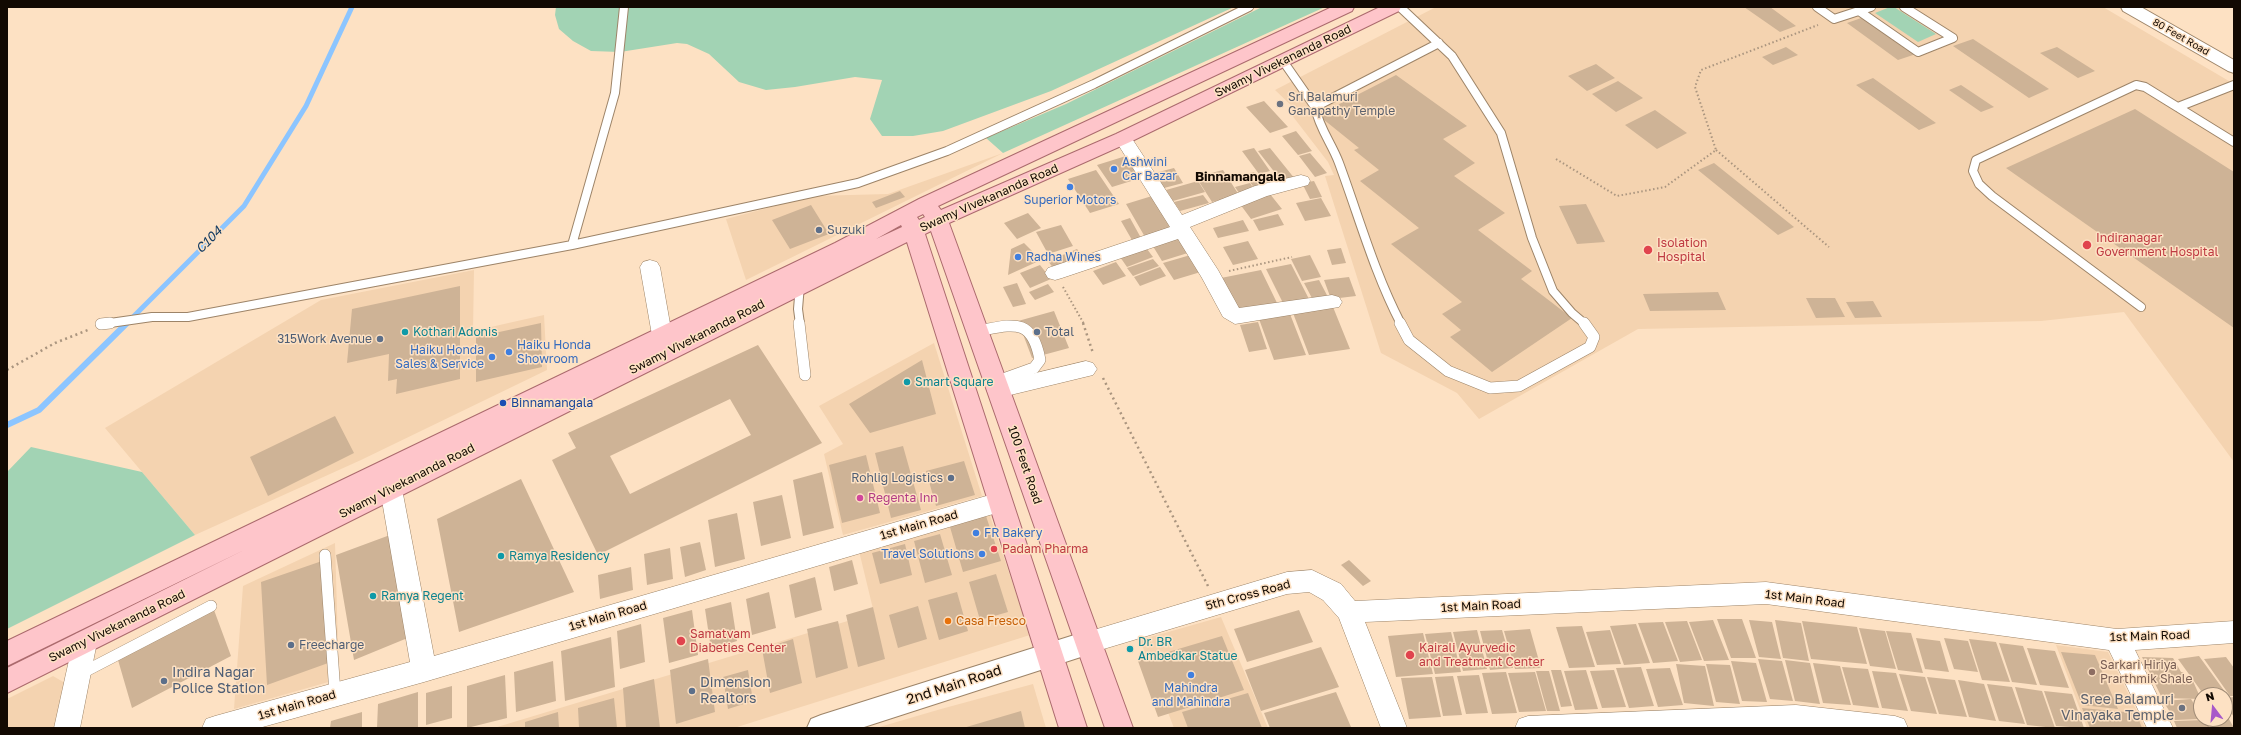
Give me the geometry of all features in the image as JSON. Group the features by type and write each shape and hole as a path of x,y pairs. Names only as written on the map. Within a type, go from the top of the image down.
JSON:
{"main road":[{"name":"Swamy Vivekananda Road","path":"7,654 842,248 910,223 932,213 1346,7"},
{"name":"Swamy Vivekananda Road","path":"932,213 1123,138 1393,7"},
{"name":"80 Feet Road","path":"2129,7 2234,67"},
{"name":"80 Feet Road","path":"2149,7 2234,57"},
{"name":"100 Feet Road","path":"932,213 997,386 1119,728"},
{"name":"Swamy Vivekananda Road","path":"7,681 872,249 910,223"},
{"path":"910,223 1048,655 1073,728"},
{"name":"2nd Main Road","path":"836,726 1088,643"}],"street":[{"path":"1123,138 1211,275 1230,312 1235,316 1332,302"},
{"path":"1055,273 1180,227 1262,191 1301,181"},
{"path":"650,266 662,335"},
{"path":"997,386 1093,365"},
{"path":"391,489 424,670"},
{"name":"1st Main Road","path":"215,728 424,670 1000,502"},
{"name":"5th Cross Road","path":"1088,643 1216,603 1287,583 1312,581 1332,592 1349,612 1394,728"},
{"name":"1st Main Road","path":"1349,612 1766,593 2117,640 2234,632"},
{"path":"2117,640 2160,728"},
{"path":"67,728 85,642"},
{"path":"1528,728 1796,717 1895,728"}],"lane":[{"path":"572,245 615,93 624,7"},
{"path":"101,324 152,317 188,317 572,245 858,183 961,144 1094,84 1249,7"},
{"path":"1283,61 1315,107 1318,122 1338,161 1382,287 1409,340 1448,371 1490,388 1519,386 1590,347 1594,337 1588,326 1552,291 1532,238 1501,133 1452,56 1400,7"},
{"path":"1817,7 1834,19 1871,7"},
{"path":"1859,11 1918,52 1953,38 1904,7"},
{"path":"1315,107 1438,44"},
{"path":"2178,107 2234,84"},
{"path":"2141,307 1992,196 1979,184 1972,171 1976,160 2136,85 2145,87 2234,142"},
{"path":"800,285 798,309 806,376"},
{"path":"977,331 1016,326 1027,328 1033,335 1040,360 1034,368 997,386"},
{"path":"326,555 335,694"},
{"path":"78,675 211,606"}],"path":[{"path":"1829,247 1716,150 1695,86 1701,70 1834,19"},
{"path":"1556,159 1617,196 1665,187 1716,150"},
{"path":"1211,275 1292,257"},
{"path":"1055,273 1082,318 1093,365 1216,603"},
{"path":"7,370 56,343 101,324"}],"shaded area":[{"name":"Isolation Hospital","path":"1436,7 2103,7 2234,84 2234,462 2124,312 2041,321 1638,329 1479,419 1457,393 1381,353 1325,176 1334,175 1328,162 1291,114 1297,111 1275,90"},
{"path":"1003,153 746,280 726,219 813,196 888,194"},
{"path":"474,270 473,331 544,315 547,370 361,460 195,535 105,428 321,300"},
{"path":"934,343 982,496 843,535 824,454 843,444 819,406"},
{"path":"989,513 1030,635 734,728 494,728 874,613 859,551"},
{"path":"335,543 339,679 234,709 243,586"},
{"path":"1221,617 1268,728 1174,728 1140,640"},
{"name":"Sarkari Hiriya Prarthmik Shale","path":"2056,645 2108,652 2145,728 2087,728"},
{"path":"53,676 65,683 56,728 7,728 7,699"},
{"path":"1033,684 1046,728 876,728 941,709"}],"green space":[{"path":"556,7 1234,7 1051,91 943,131 913,136 882,136 870,119 882,80 855,77 795,87 766,90 739,82 709,54 687,44 677,43 620,52 591,51 573,41 559,29 555,15"},
{"path":"1262,7 1325,7 1003,153 986,138 1066,104"},
{"path":"1890,7 1894,7 1936,34 1918,42 1875,13"},
{"path":"31,447 142,472 195,535 7,629 7,472"}],"building":[{"path":"1744,7 1770,7 1796,26 1780,32"},
{"path":"1864,17 1916,54 1898,60 1847,23"},
{"path":"1973,39 2049,89 2029,98 1953,46"},
{"path":"1786,47 1798,55 1773,65 1762,57"},
{"path":"2057,47 2095,71 2078,78 2040,53"},
{"path":"1596,64 1615,78 1587,91 1568,76"},
{"path":"1396,75 1467,126 1443,139 1475,163 1454,176 1505,213 1478,230 1532,271 1521,279 1572,318 1492,372 1450,337 1461,330 1442,314 1462,302 1391,244 1419,228 1360,181 1379,170 1354,150 1359,148 1318,115"},
{"path":"1873,78 1936,123 1919,130 1856,85"},
{"path":"1618,81 1643,98 1616,112 1592,94"},
{"path":"1961,85 1994,107 1981,112 1949,90"},
{"path":"1264,101 1288,127 1270,133 1246,107"},
{"path":"2135,109 2234,172 2234,328 2006,168"},
{"path":"1655,110 1687,133 1657,149 1625,125"},
{"path":"1296,131 1312,151 1298,155 1282,136"},
{"path":"1254,148 1270,171 1259,174 1242,151"},
{"path":"1270,148 1295,179 1283,183 1258,151"},
{"path":"1310,153 1327,173 1315,177 1299,156"},
{"path":"1126,156 1141,178 1112,187 1097,165"},
{"path":"1714,163 1794,227 1778,235 1698,170"},
{"path":"1174,168 1183,183 1164,188 1155,173"},
{"path":"1096,170 1119,204 1090,213 1068,179"},
{"path":"1223,170 1239,195 1212,202 1196,177"},
{"path":"1254,172 1264,185 1254,188 1245,174"},
{"path":"1198,181 1205,192 1173,201 1166,190"},
{"path":"1314,181 1322,197 1310,199 1302,183"},
{"path":"1250,183 1254,189 1239,193 1235,187"},
{"path":"900,191 905,197 876,208 872,202"},
{"path":"1270,194 1282,209 1251,219 1240,204"},
{"path":"1203,195 1209,203 1180,211 1174,202"},
{"path":"1152,196 1172,229 1145,237 1126,204"},
{"path":"1321,198 1331,216 1305,221 1296,203"},
{"path":"1586,204 1605,242 1577,244 1559,206"},
{"path":"811,205 829,234 790,249 772,220"},
{"path":"1028,213 1041,228 1017,239 1004,223"},
{"path":"1278,214 1284,225 1259,231 1253,220"},
{"path":"1130,218 1141,238 1132,240 1121,221"},
{"path":"1243,220 1249,231 1218,238 1213,228"},
{"path":"1061,225 1073,246 1048,254 1036,232"},
{"path":"1180,235 1191,252 1162,261 1151,243"},
{"path":"1248,241 1258,259 1233,265 1223,247"},
{"path":"1024,243 1041,260 1008,275 1011,249"},
{"path":"1144,245 1153,257 1127,267 1118,254"},
{"path":"1341,248 1346,263 1332,265 1327,250"},
{"path":"1077,249 1083,257 1054,269 1048,261"},
{"path":"1194,254 1204,271 1174,280 1163,263"},
{"path":"1310,255 1321,277 1302,281 1291,259"},
{"path":"1153,259 1159,266 1133,276 1127,268"},
{"path":"1116,262 1126,276 1103,285 1093,271"},
{"path":"1291,264 1310,301 1285,307 1266,269"},
{"path":"1040,265 1051,279 1030,288 1020,273"},
{"path":"1160,267 1166,276 1140,286 1134,277"},
{"path":"1261,270 1278,305 1237,314 1221,278"},
{"path":"1349,277 1356,296 1331,299 1324,280"},
{"path":"1319,280 1329,299 1314,302 1304,283"},
{"path":"1017,283 1026,304 1013,307 1003,287"},
{"path":"1048,284 1054,292 1035,300 1029,292"},
{"name":"Kothari Adonis","path":"460,286 460,379 396,394 397,379 388,381 389,354 347,363 352,309"},
{"path":"1718,292 1726,310 1650,311 1643,294"},
{"path":"1806,298 1835,298 1845,317 1816,318"},
{"path":"1873,301 1882,317 1855,318 1846,302"},
{"path":"1333,307 1350,349 1309,355 1293,313"},
{"path":"1054,311 1069,348 1032,358 1018,321"},
{"path":"1290,314 1306,355 1274,360 1259,319"},
{"path":"1258,322 1267,349 1249,352 1240,325"},
{"name":"Haiku Honda Showroom","path":"541,323 542,367 476,382 476,337"},
{"path":"758,345 822,443 598,555 552,460 576,448 568,433","holes":["730,399 751,435 630,494 610,456"]},
{"name":"Smart Square","path":"922,360 936,414 870,433 849,404"},
{"path":"335,416 354,453 268,496 250,457"},
{"path":"903,446 921,510 891,518 875,453"},
{"path":"866,455 880,513 842,523 829,465"},
{"path":"964,461 975,495 936,506 926,471"},
{"path":"822,472 834,528 803,536 793,480"},
{"name":"Ramya Residency","path":"521,479 574,592 459,632 437,519"},
{"path":"782,495 791,538 761,546 753,502"},
{"path":"737,513 745,559 715,567 708,520"},
{"path":"986,516 1001,561 963,572 950,527"},
{"path":"940,534 952,575 925,583 914,541"},
{"name":"Ramya Regent","path":"390,535 410,637 354,660 336,555"},
{"path":"700,542 706,570 685,577 680,547"},
{"path":"905,544 912,575 880,584 872,553"},
{"path":"670,548 673,579 647,585 644,554"},
{"path":"852,560 858,584 834,591 829,567"},
{"path":"1349,560 1371,581 1363,586 1341,565"},
{"path":"322,561 331,662 267,685 261,582"},
{"path":"631,567 633,590 600,599 598,575"},
{"path":"996,574 1008,612 980,620 969,582"},
{"path":"815,577 822,610 795,618 789,585"},
{"path":"769,592 776,628 752,635 746,599"},
{"path":"957,592 968,631 939,640 928,600"},
{"path":"731,602 737,641 711,649 705,609"},
{"path":"918,606 927,639 898,648 889,615"},
{"path":"873,607 885,659 858,667 846,615"},
{"path":"214,610 231,656 132,708 118,660"},
{"path":"692,610 698,655 669,663 663,618"},
{"path":"1299,610 1313,642 1247,662 1234,629"},
{"path":"1717,619 1742,619 1756,658 1731,658"},
{"path":"1713,620 1729,660 1704,661 1689,622"},
{"path":"1749,620 1772,622 1781,659 1759,657"},
{"path":"1775,620 1801,623 1809,661 1783,658"},
{"path":"838,621 848,668 816,678 807,629"},
{"path":"1687,621 1702,660 1680,662 1665,622"},
{"path":"1802,621 1857,627 1867,664 1811,659"},
{"path":"1663,622 1678,661 1653,663 1638,623"},
{"path":"641,624 645,662 620,669 617,631"},
{"path":"1636,624 1650,663 1624,665 1610,626"},
{"path":"1582,626 1595,667 1569,668 1556,627"},
{"path":"1859,628 1885,631 1896,669 1870,666"},
{"path":"1530,629 1541,668 1515,669 1504,631"},
{"path":"1477,630 1487,669 1463,671 1453,632"},
{"path":"1502,630 1513,668 1490,670 1480,631"},
{"path":"1610,630 1621,664 1597,665 1586,632"},
{"path":"1886,631 1911,633 1923,673 1898,670"},
{"path":"1451,632 1461,672 1435,674 1425,634"},
{"name":"Kairali Ayurvedic and Treatment Center","path":"1423,633 1433,674 1396,677 1388,636"},
{"name":"Mahindra and Mahindra","path":"1222,636 1244,690 1158,717 1138,661"},
{"path":"611,637 615,687 565,701 561,651"},
{"path":"1916,638 1940,641 1949,672 1925,669"},
{"path":"1944,638 1968,641 1978,672 1954,669"},
{"path":"793,639 802,683 770,693 762,649"},
{"path":"1969,639 1996,642 2010,682 1982,680"},
{"path":"1999,643 2023,646 2037,685 2012,682"},
{"path":"1321,647 1339,687 1261,711 1245,670"},
{"path":"2027,648 2055,651 2069,688 2040,685"},
{"path":"2061,652 2095,655 2118,709 2082,705"},
{"path":"2199,656 2221,687 2198,687 2178,659"},
{"path":"2142,657 2173,658 2181,672 2183,672 2187,679 2192,679 2196,687 2193,687 2193,699 2162,698"},
{"path":"2226,657 2234,668 2234,696 2233,687 2224,687 2204,659"},
{"name":"Dimension Realtors","path":"708,659 715,712 676,724 670,670"},
{"path":"1758,659 1782,661 1793,701 1770,699"},
{"path":"1785,660 1810,663 1820,704 1795,701"},
{"path":"553,661 556,701 516,712 514,672"},
{"path":"1731,661 1756,663 1767,702 1742,701"},
{"path":"1813,663 1840,666 1851,705 1823,703"},
{"path":"1676,664 1705,666 1714,706 1684,703"},
{"path":"1706,664 1730,665 1740,704 1716,702"},
{"path":"1641,667 1654,706 1629,708 1616,668"},
{"path":"1842,667 1868,669 1879,708 1853,705"},
{"path":"1670,668 1683,705 1658,707 1646,669"},
{"path":"748,670 753,701 728,709 723,677"},
{"path":"1551,670 1561,670 1572,706 1561,707"},
{"path":"1586,670 1598,709 1575,710 1564,671"},
{"path":"1614,670 1626,707 1602,708 1590,671"},
{"path":"1536,671 1549,671 1560,711 1547,711"},
{"path":"1872,671 1896,673 1908,711 1882,708"},
{"path":"1506,672 1517,713 1492,714 1482,673"},
{"path":"1535,672 1546,711 1519,712 1508,673"},
{"path":"1899,674 1925,677 1937,714 1911,711"},
{"path":"505,675 507,718 467,728 467,686"},
{"path":"1479,675 1488,713 1466,714 1457,676"},
{"path":"1453,676 1462,715 1443,716 1435,677"},
{"path":"1432,677 1441,717 1409,719 1401,678"},
{"path":"1927,677 1955,680 1967,717 1939,714"},
{"path":"654,679 660,728 626,728 623,688"},
{"path":"1958,680 1984,684 1996,721 1969,717"},
{"path":"1987,684 2012,687 2025,724 1999,721"},
{"path":"452,686 452,718 426,725 426,693"},
{"path":"2015,687 2042,691 2055,728 2027,725"},
{"path":"2044,691 2072,694 2084,728 2056,726"},
{"path":"418,692 418,728 377,728 378,704"},
{"path":"1336,692 1351,727 1270,728 1264,713"},
{"path":"1248,693 1262,728 1188,728 1182,712"},
{"path":"2234,697 2234,717 2233,716"},
{"path":"614,698 617,728 579,728 578,708"},
{"name":"Sree Balamuri Vinayaka Temple","path":"2191,699 2193,702 2193,719 2175,720 2163,701"},
{"path":"2082,708 2136,713 2142,728 2090,728"},
{"path":"1021,711 1025,728 963,728"},
{"path":"362,712 362,728 330,728 331,721"},
{"path":"558,712 559,728 525,728 525,722"},
{"path":"2193,720 2193,727 2210,728 2177,728 2174,721"},
{"path":"2233,726 2234,728 2213,727"}],"waterway":[{"name":"C104","path":"127,323 244,206 306,106 352,7"},
{"name":"C104","path":"7,425 39,410 127,323"}],"place":[{"name":"Sri Balamuri Ganapathy Temple","path":"1280,104"},
{"name":"Ashwini Car Bazar","path":"1114,169"},
{"name":"Superior Motors","path":"1070,187"},
{"name":"Suzuki","path":"819,230"},
{"name":"Indiranagar Government Hospital","path":"2087,245"},
{"name":"Isolation Hospital","path":"1648,250"},
{"name":"Radha Wines","path":"1018,257"},
{"name":"Kothari Adonis","path":"405,332"},
{"name":"Total","path":"1037,332"},
{"name":"315Work Avenue","path":"380,339"},
{"name":"Haiku Honda Showroom","path":"509,352"},
{"name":"Haiku Honda Sales & Service","path":"492,357"},
{"name":"Smart Square","path":"907,382"},
{"name":"Binnamangala","path":"503,403"},
{"name":"Rohlig Logistics","path":"951,478"},
{"name":"Regenta Inn","path":"860,498"},
{"name":"FR Bakery","path":"976,533"},
{"name":"Padam Pharma","path":"994,549"},
{"name":"Travel Solutions","path":"982,554"},
{"name":"Ramya Residency","path":"501,556"},
{"name":"Ramya Regent","path":"373,596"},
{"name":"Casa Fresco","path":"948,621"},
{"name":"Samatvam Diabeties Center","path":"681,641"},
{"name":"Freecharge","path":"291,645"},
{"name":"Dr. BR Ambedkar Statue","path":"1130,649"},
{"name":"Kairali Ayurvedic and Treatment Center","path":"1410,655"},
{"name":"Sarkari Hiriya Prarthmik Shale","path":"2092,672"},
{"name":"Mahindra and Mahindra","path":"1191,675"},
{"name":"Indira Nagar Police Station","path":"164,681"},
{"name":"Dimension Realtors","path":"692,691"},
{"name":"Sree Balamuri Vinayaka Temple","path":"2182,708"}],"district":[{"name":"Binnamangala","path":"1240,177"}]}
